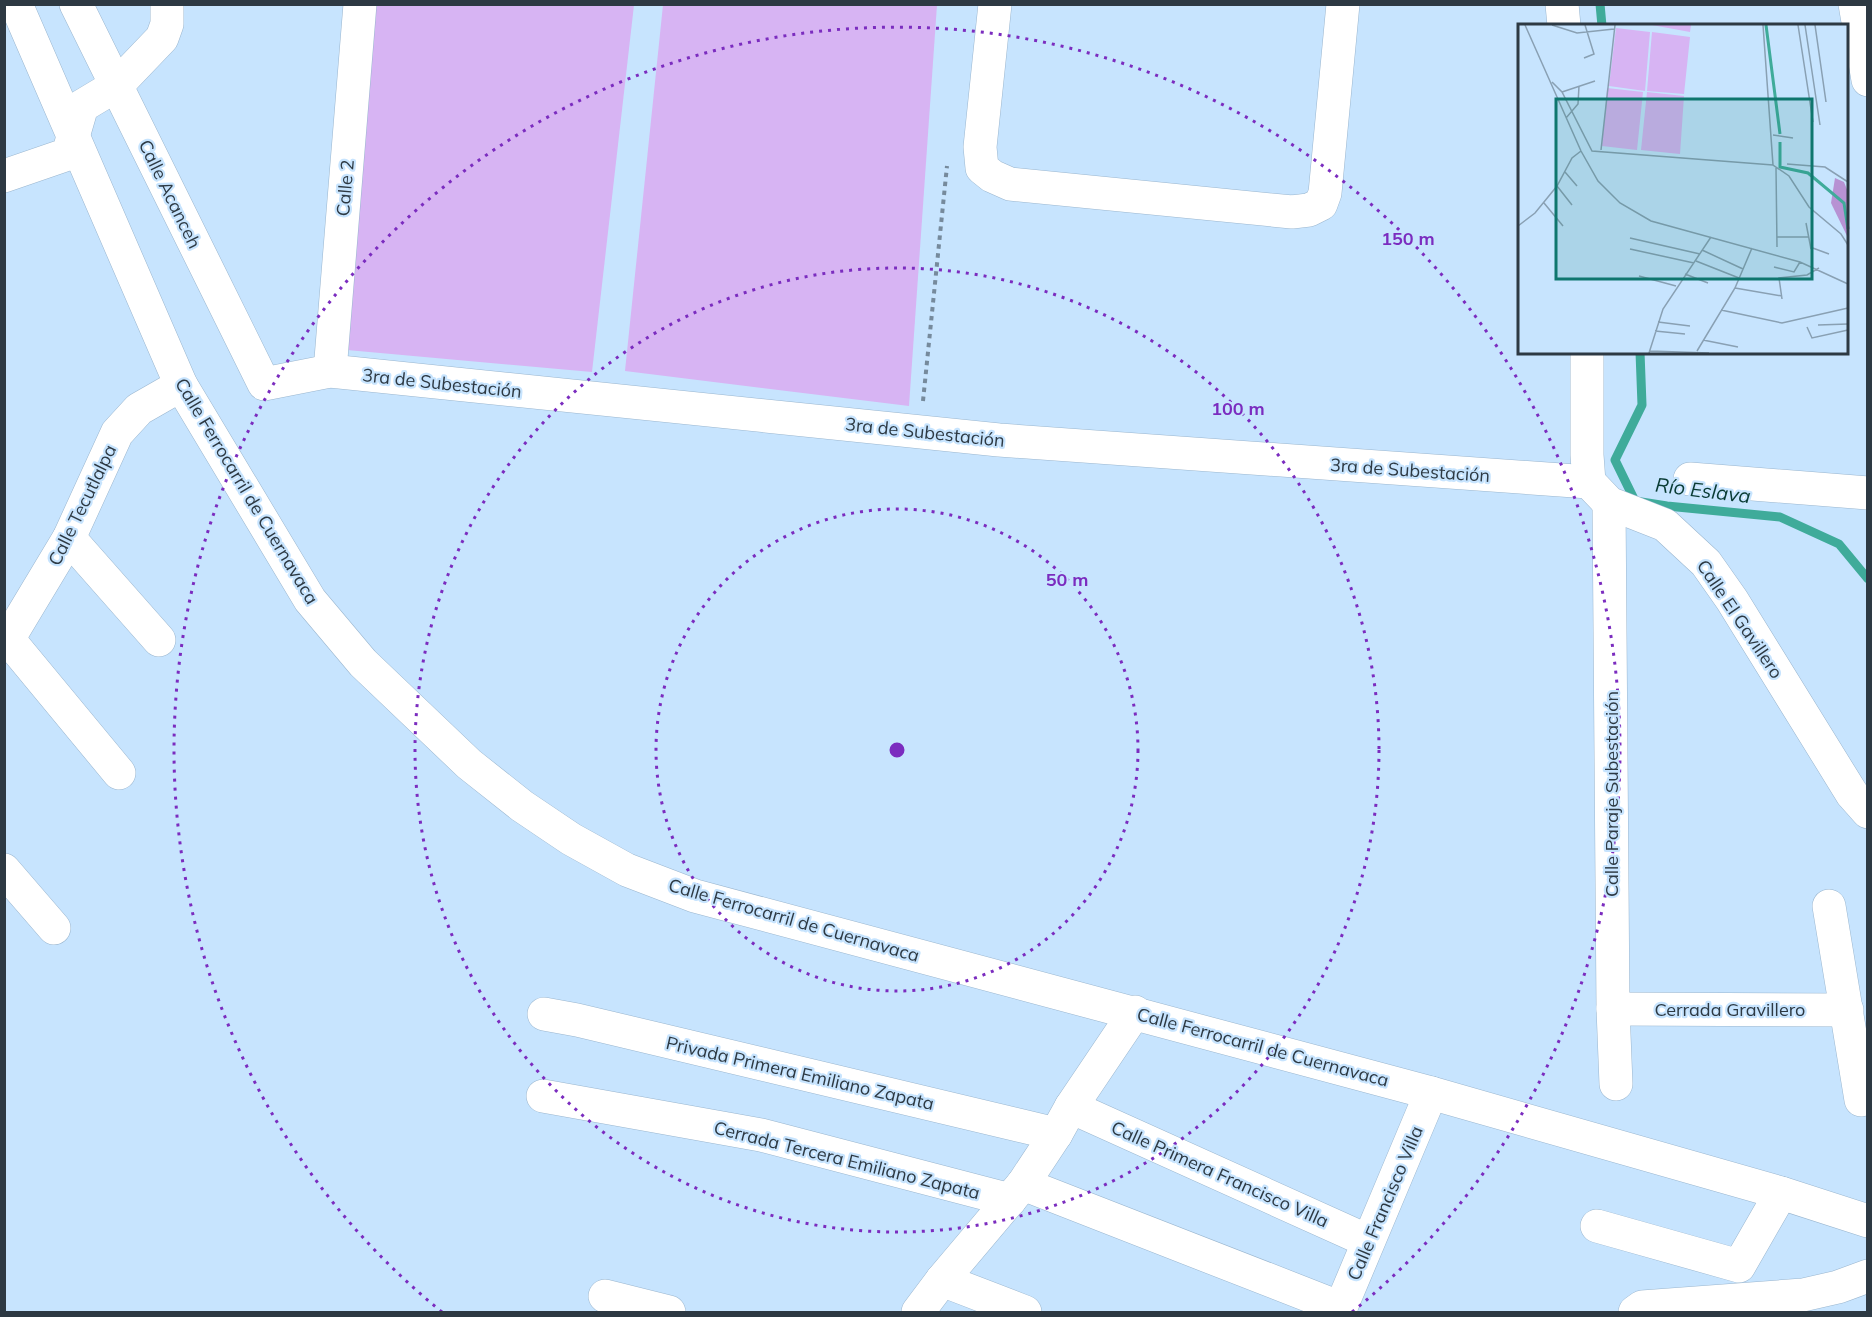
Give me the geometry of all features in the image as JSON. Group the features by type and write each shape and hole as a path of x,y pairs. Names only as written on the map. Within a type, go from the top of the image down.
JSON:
{"street":[{"name":"Calle Ferrocarril de Cuernavaca","path":"16,4 181,385 310,600 363,663 469,764 522,806 571,839 627,870 695,896 1431,1093 1781,1193 1868,1221"},
{"name":"Calle Acanceh","path":"76,4 264,384"},
{"path":"4,176 68,154 82,106 117,85 162,38 167,24 167,4"},
{"name":"Calle 2","path":"330,371 360,4"},
{"path":"995,4 980,147 982,168 992,176 1010,184 1292,212 1309,210 1321,204 1325,193 1343,4"},
{"path":"1562,4 1564,24"},
{"path":"1855,4 1868,80"},
{"path":"1587,354 1587,455 1599,493"},
{"name":"3ra de Subestación","path":"264,384 330,371 1023,442 1599,493"},
{"name":"Calle Tecutlalpa","path":"7,643 69,538 117,433 139,409 181,385"},
{"path":"1690,479 1868,493"},
{"name":"Calle El Gavillero","path":"1599,493 1665,525 1706,562 1852,794 1868,812"},
{"name":"Calle Paraje Subestación","path":"1599,493 1616,1084"},
{"path":"69,538 159,640"},
{"path":"7,643 119,773"},
{"path":"4,870 54,928"},
{"path":"1830,906 1862,1089"},
{"name":"Cerrada Gravillero","path":"1613,1009 1847,1010"},
{"path":"918,1312 1016,1192 1135,1012"},
{"name":"Privada Primera Emiliano Zapata","path":"544,1014 1064,1120"},
{"name":"Calle Francisco Villa","path":"1340,1310 1431,1093"},
{"name":"Cerrada Tercera Emiliano Zapata","path":"543,1096 761,1135 1016,1192 1340,1310"},
{"name":"Calle Primera Francisco Villa","path":"1064,1120 1368,1241"},
{"path":"1597,1226 1739,1266 1781,1193"},
{"path":"1635,1312 1642,1307 1803,1295 1838,1287 1868,1276"},
{"path":"942,1280 1025,1312"},
{"path":"605,1296 669,1312"}],"path":[{"path":"919,432 948,159"}],"shaded area":[{"path":"366,5 634,5 592,372 336,349"},
{"path":"663,5 937,5 909,406 625,371"}],"waterway":[{"name":"Río Eslava","path":"1600,4 1602,24"},
{"name":"Río Eslava","path":"1640,354 1642,405 1615,460 1635,501 1780,517 1839,544 1868,579"}]}
